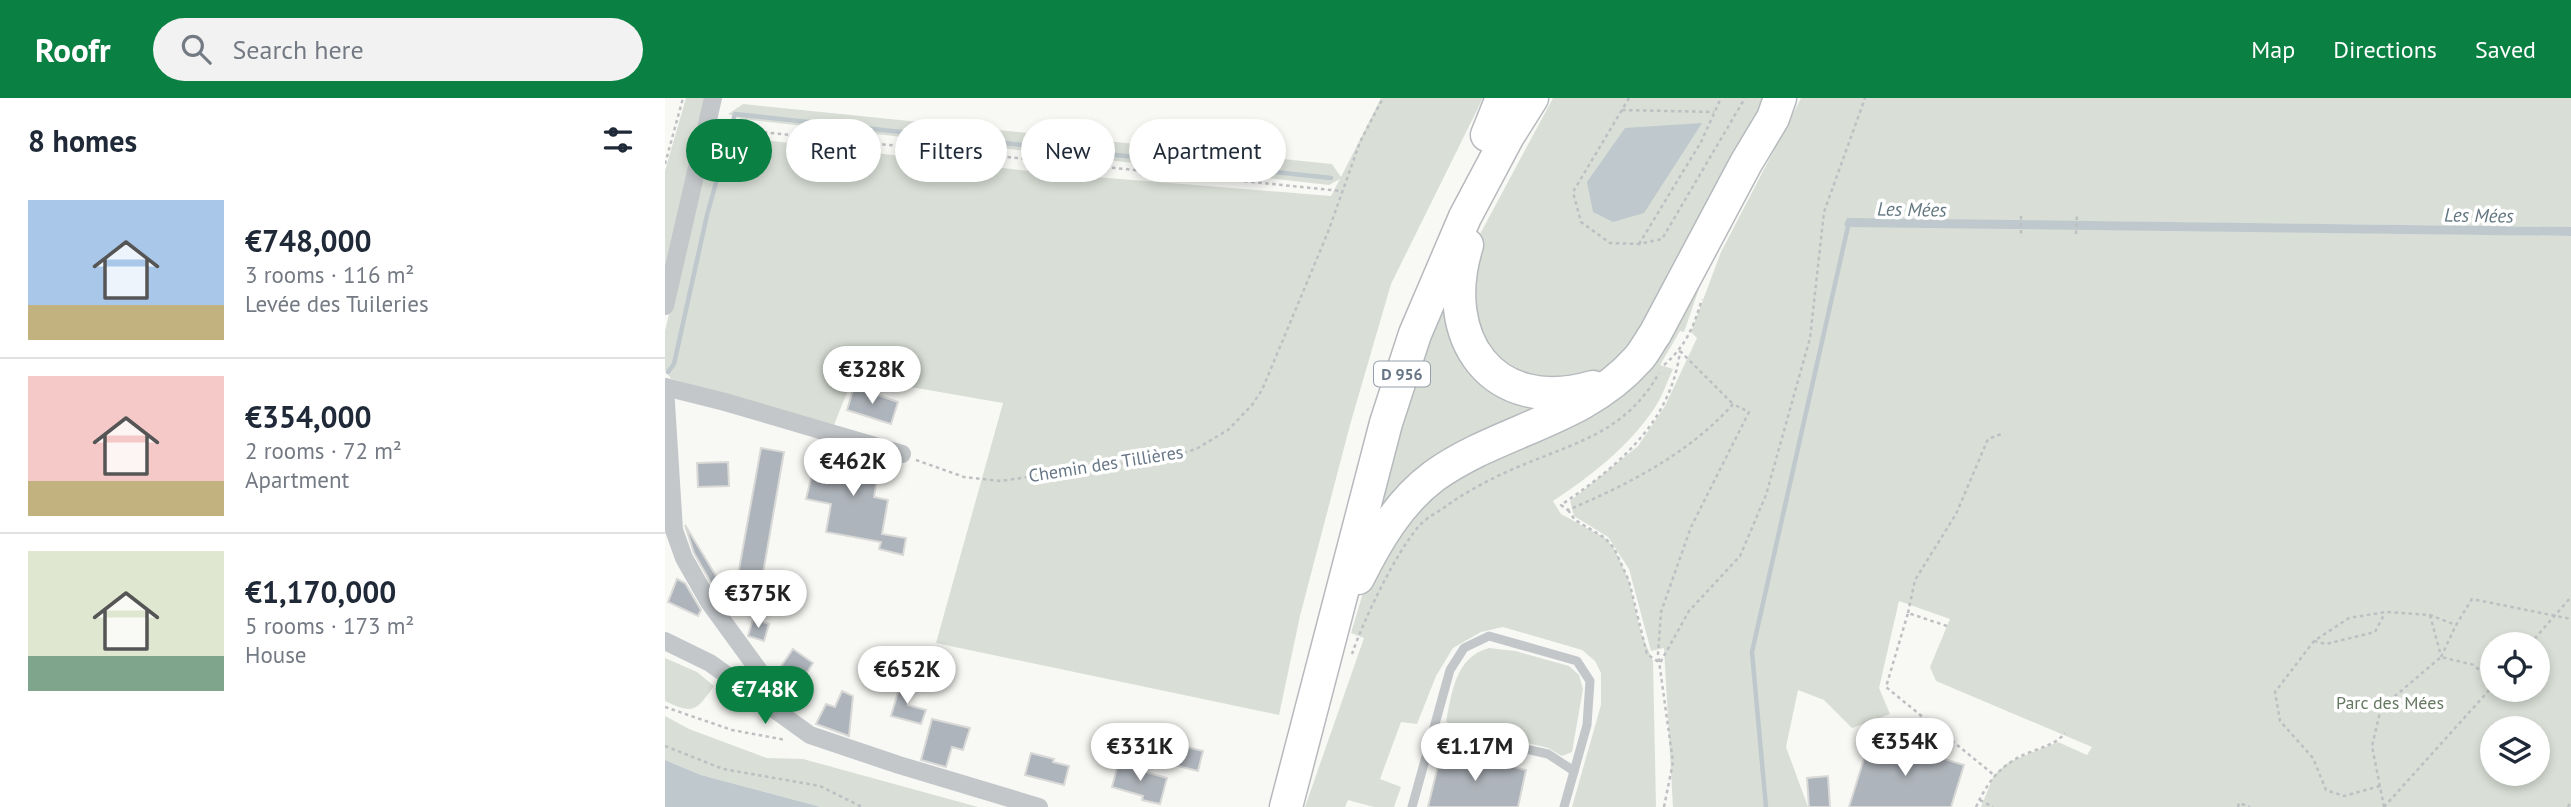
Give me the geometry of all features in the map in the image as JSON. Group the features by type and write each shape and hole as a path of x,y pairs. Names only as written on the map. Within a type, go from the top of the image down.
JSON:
{"highway":[{"name":"D 956","path":"1286,807 1386,423 1415,334 1498,136 1502,98"},
{"name":"D 956","path":"1510,98 1460,271 1458,294 1464,332 1473,351 1486,367 1501,379 1521,389 1542,394 1562,394 1615,381"},
{"name":"D 956","path":"1268,807 1362,442 1389,351 1450,205 1498,136 1532,98"},
{"name":"D 956","path":"1334,626 1391,519 1416,492 1451,465 1587,401 1615,381 1638,359 1655,334 1746,163 1773,118 1780,98"}],"street":[{"path":"665,306 713,98"},
{"path":"765,702 765,679 709,602 684,558 674,530 665,387 902,454"},
{"path":"665,641 710,663 810,735 1039,807"}],"lane":[{"path":"1412,807 1450,670 1464,648 1489,636 1577,661 1590,681 1587,725 1564,807"},
{"path":"1432,733 1444,731 1548,754 1574,771"}],"path":[{"path":"665,164 683,98"},
{"name":"Chemin des Tillières","path":"902,454 964,477 1000,481 1054,471 1155,460 1196,449 1213,440 1241,418 1262,390 1312,274 1360,142 1384,98"},
{"path":"1629,98 1573,192 1581,222 1610,243 1639,244 1661,239 1745,98"},
{"path":"1639,244 1701,142 1721,98"},
{"path":"1660,663 1689,611 1740,556 1766,495 1810,338 1824,212 1865,98"},
{"path":"1622,110 1714,112"},
{"path":"772,133 1342,191"},
{"path":"2076,234 2077,215"},
{"path":"2021,216 2021,235"},
{"path":"1660,663 1647,654 1629,581 1614,548 1605,538 1575,520 1561,505 1592,484 1640,442 1670,392 1678,371 1680,351"},
{"path":"1664,807 1673,762 1660,663 1661,612 1679,556 1717,473 1749,412 1733,404 1680,351"},
{"path":"1349,661 1398,557 1420,524 1459,497 1524,464 1569,448 1624,417 1651,388 1663,365 1680,351"},
{"path":"1568,510 1654,468 1720,419 1733,404"},
{"path":"1994,775 1886,687 1915,580 1956,514 1988,439 2004,433"},
{"path":"2540,632 2571,597"},
{"path":"2384,807 2372,746 2381,708 2441,657 2472,599 2571,619"},
{"path":"2380,786 2344,796 2326,790 2313,758 2280,721 2275,692 2314,641 2349,618 2386,612 2430,615 2456,625"},
{"path":"2314,641 2326,644 2375,632 2386,612"},
{"path":"1907,613 1947,626"},
{"path":"2430,615 2441,657"},
{"path":"2441,657 2474,665 2480,672"},
{"path":"2384,807 2480,699"},
{"path":"665,707 732,730 785,740"},
{"path":"1976,807 1994,775 2009,762 2058,742 2065,733"},
{"path":"665,746 723,769 820,786 862,807"},
{"path":"1980,800 1993,807"},
{"path":"2238,807 2239,803 2250,807"}],"green space":[{"path":"686,98 707,98 702,119 686,119 686,182 688,182 665,285 665,171"},
{"path":"1381,98 1483,98 1391,284 1350,425 1300,616 1279,715 936,643 1003,403 853,377 834,425 671,379 665,370 665,331 701,182 772,182 772,141 786,143 786,182 881,182 881,154 895,155 895,182 1007,182 1007,168 1021,170 1021,182 1115,182 1115,179 1129,180 1129,182 1331,196 1340,179 1329,185 1286,180 1286,159 1332,164 1341,177"},
{"path":"1553,98 1765,98 1763,109 1642,329 1619,360 1582,382 1530,383 1473,336 1469,270 1479,236"},
{"name":"Parc des Mées","path":"1801,98 2571,98 2571,227 2063,221 2003,228 2571,236 2571,807 1981,807 1994,775 2009,762 2058,742 2087,755 2092,747 1936,681 1930,667 1950,619 1899,601 1879,688 1890,714 1852,728 1824,700 1798,690 1786,747 1808,807 1673,807 1664,648 1651,651 1629,569 1608,537 1574,516 1570,501 1638,446 1665,406 1697,338 1691,332 1721,252"},
{"path":"743,104 895,119 895,136 881,135 881,119 786,119 786,124 772,122 772,119 742,119 728,114"},
{"path":"1007,131 1021,132 1021,150 1007,149"},
{"path":"1115,142 1129,143 1129,163 1115,161"},
{"path":"1712,251 1684,332 1680,331 1660,365 1673,369 1654,409 1633,436 1608,460 1553,501 1561,514 1605,538 1614,548 1629,581 1641,633 1653,661 1656,807 1572,807 1601,705 1601,673 1595,661 1582,650 1503,627 1481,632 1453,648 1436,676 1417,724 1401,722 1380,779 1401,787 1394,807 1374,807 1348,800 1345,807 1305,807 1364,638 1351,633 1371,566 1438,479 1599,404"},
{"path":"1445,293 1455,340 1559,404 1370,539 1408,397"},
{"path":"1489,648 1515,651 1569,666 1579,675 1583,689 1572,752 1562,756 1548,748 1446,722 1453,688 1462,668 1469,659"},
{"path":"665,658 697,672 714,686 694,708 682,708 665,701"},
{"path":"665,716 689,729 767,758 803,759 978,807 821,807 701,775 665,760"}],"shaded area":[{"path":"1702,123 1644,213 1613,222 1593,212 1587,182 1625,128"},
{"path":"1847,218 2571,227 2571,236 1848,227 1844,225"},
{"path":"665,760 701,775 821,807 665,807"}],"building":[{"path":"854,387 898,402 891,424 847,410"},
{"path":"836,447 880,460 874,497 888,500 882,534 906,538 903,555 879,549 881,542 826,532 831,504 806,499 816,458 833,461"},
{"path":"761,448 784,452 762,579 738,575"},
{"path":"728,462 729,486 698,487 697,463"},
{"path":"685,525 721,584 719,585 724,591 718,595 694,553"},
{"path":"677,579 685,583 701,610 698,616 668,602"},
{"path":"753,619 769,624 764,641 748,636"},
{"path":"793,649 813,663 800,683 780,668"},
{"path":"901,682 913,686 908,705 926,710 921,724 891,716"},
{"path":"842,691 853,696 849,736 816,724 826,704 835,707"},
{"path":"932,719 970,728 963,750 952,747 946,767 921,760"},
{"path":"1871,736 1964,765 1951,807 1849,807"},
{"path":"1175,744 1203,751 1198,771 1170,764"},
{"path":"1442,749 1526,770 1518,807 1428,807"},
{"path":"1031,753 1069,766 1064,785 1025,775"},
{"path":"1118,764 1167,778 1160,804 1142,800 1143,796 1112,787"},
{"path":"1828,776 1830,807 1809,807 1807,778"}],"waterway":[{"path":"668,372 674,364 707,215 735,114 1331,178"},
{"name":"Les Mées","path":"1766,807 1752,652 1849,222"}]}
